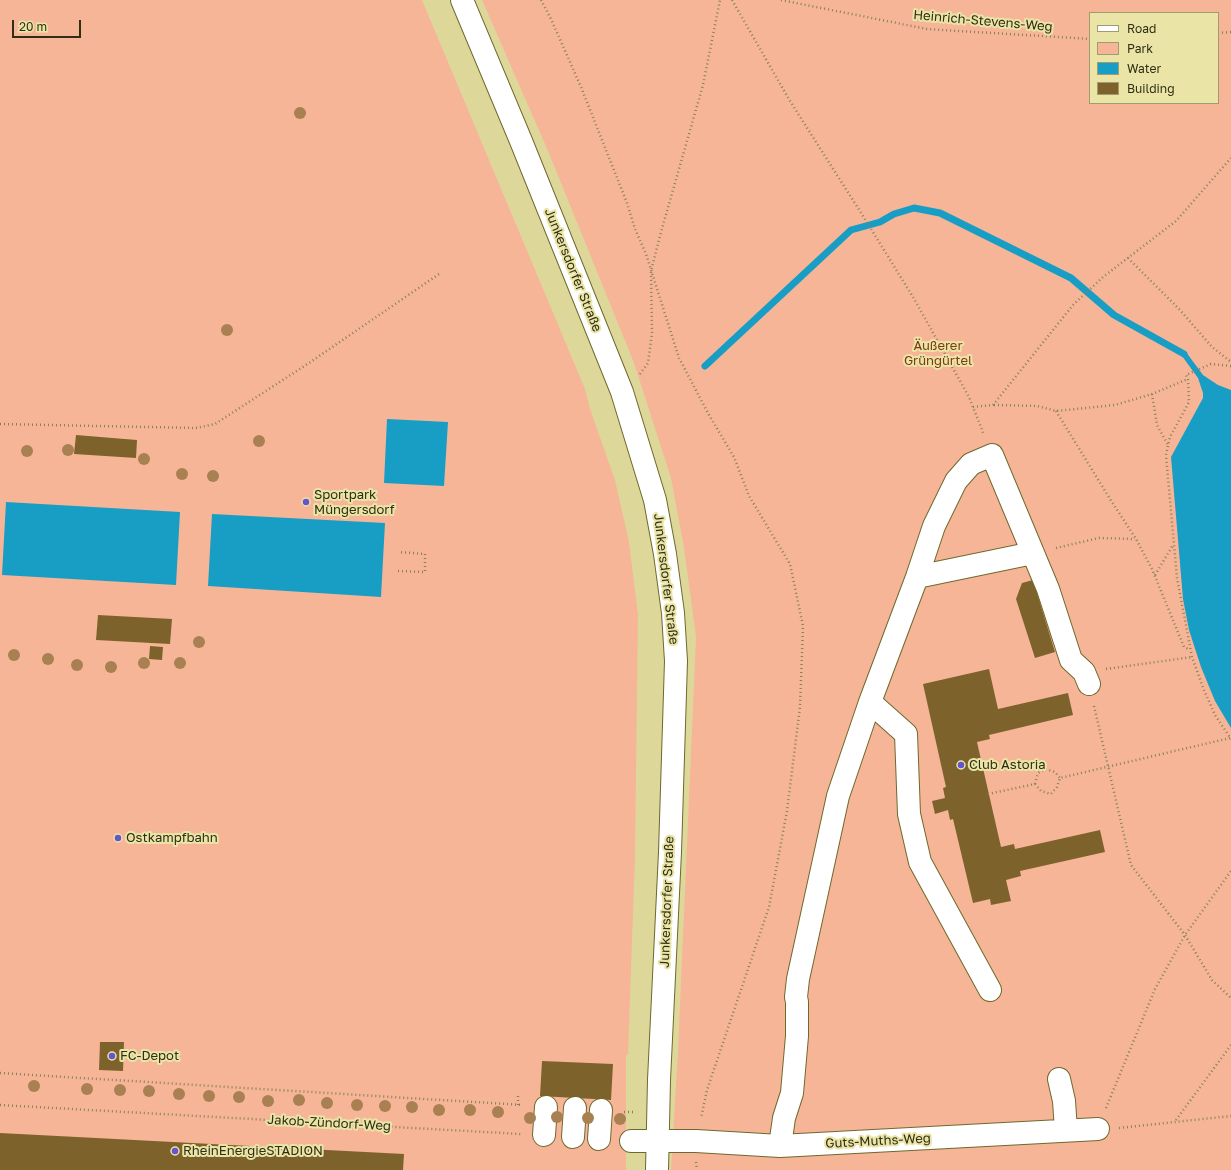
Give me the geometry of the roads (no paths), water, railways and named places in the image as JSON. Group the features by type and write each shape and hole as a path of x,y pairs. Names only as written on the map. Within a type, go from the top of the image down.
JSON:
{"street":[{"name":"Junkersdorfer Straße","path":"462,0 622,392 655,500 665,554 671,598 676,661 670,852 657,1114 657,1170"},
{"path":"780,1146 784,1118 792,1092 797,1036 796,997 798,979 838,796 870,702 917,577 934,526 956,481 971,464 992,455 1048,589 1071,660 1087,678"},
{"path":"917,577 1033,553"},
{"path":"870,702 906,734 909,814 920,862 990,990"},
{"path":"1059,1080 1064,1101 1066,1130"},
{"path":"544,1136 546,1106"},
{"path":"572,1137 575,1108"},
{"path":"599,1139 601,1110"},
{"name":"Guts-Muths-Weg","path":"657,1142 696,1141 780,1146 1107,1128"},
{"path":"631,1141 657,1142"}],"water":[{"path":"1186,352 1203,375 1218,385 1231,390 1231,728 1215,701 1201,667 1189,630 1183,599 1171,457 1203,398 1203,393 1198,378 1182,356"},
{"path":"387,419 448,422 444,486 384,483"},
{"path":"6,502 180,512 176,585 2,575"},
{"path":"212,514 385,523 381,597 208,586"}],"waterway":[{"path":"705,366 851,230 880,222 894,214 914,208 940,213 1071,278 1114,315 1184,354"}],"place":[{"name":"Sportpark Müngersdorf","path":"306,502"},
{"name":"Club Astoria","path":"961,765"},
{"name":"Ostkampfbahn","path":"118,838"},
{"name":"FC-Depot","path":"112,1056"},
{"name":"RheinEnergieSTADION","path":"175,1151"}],"park label":[{"name":"Äußerer Grüngürtel","path":"938,354"}]}
